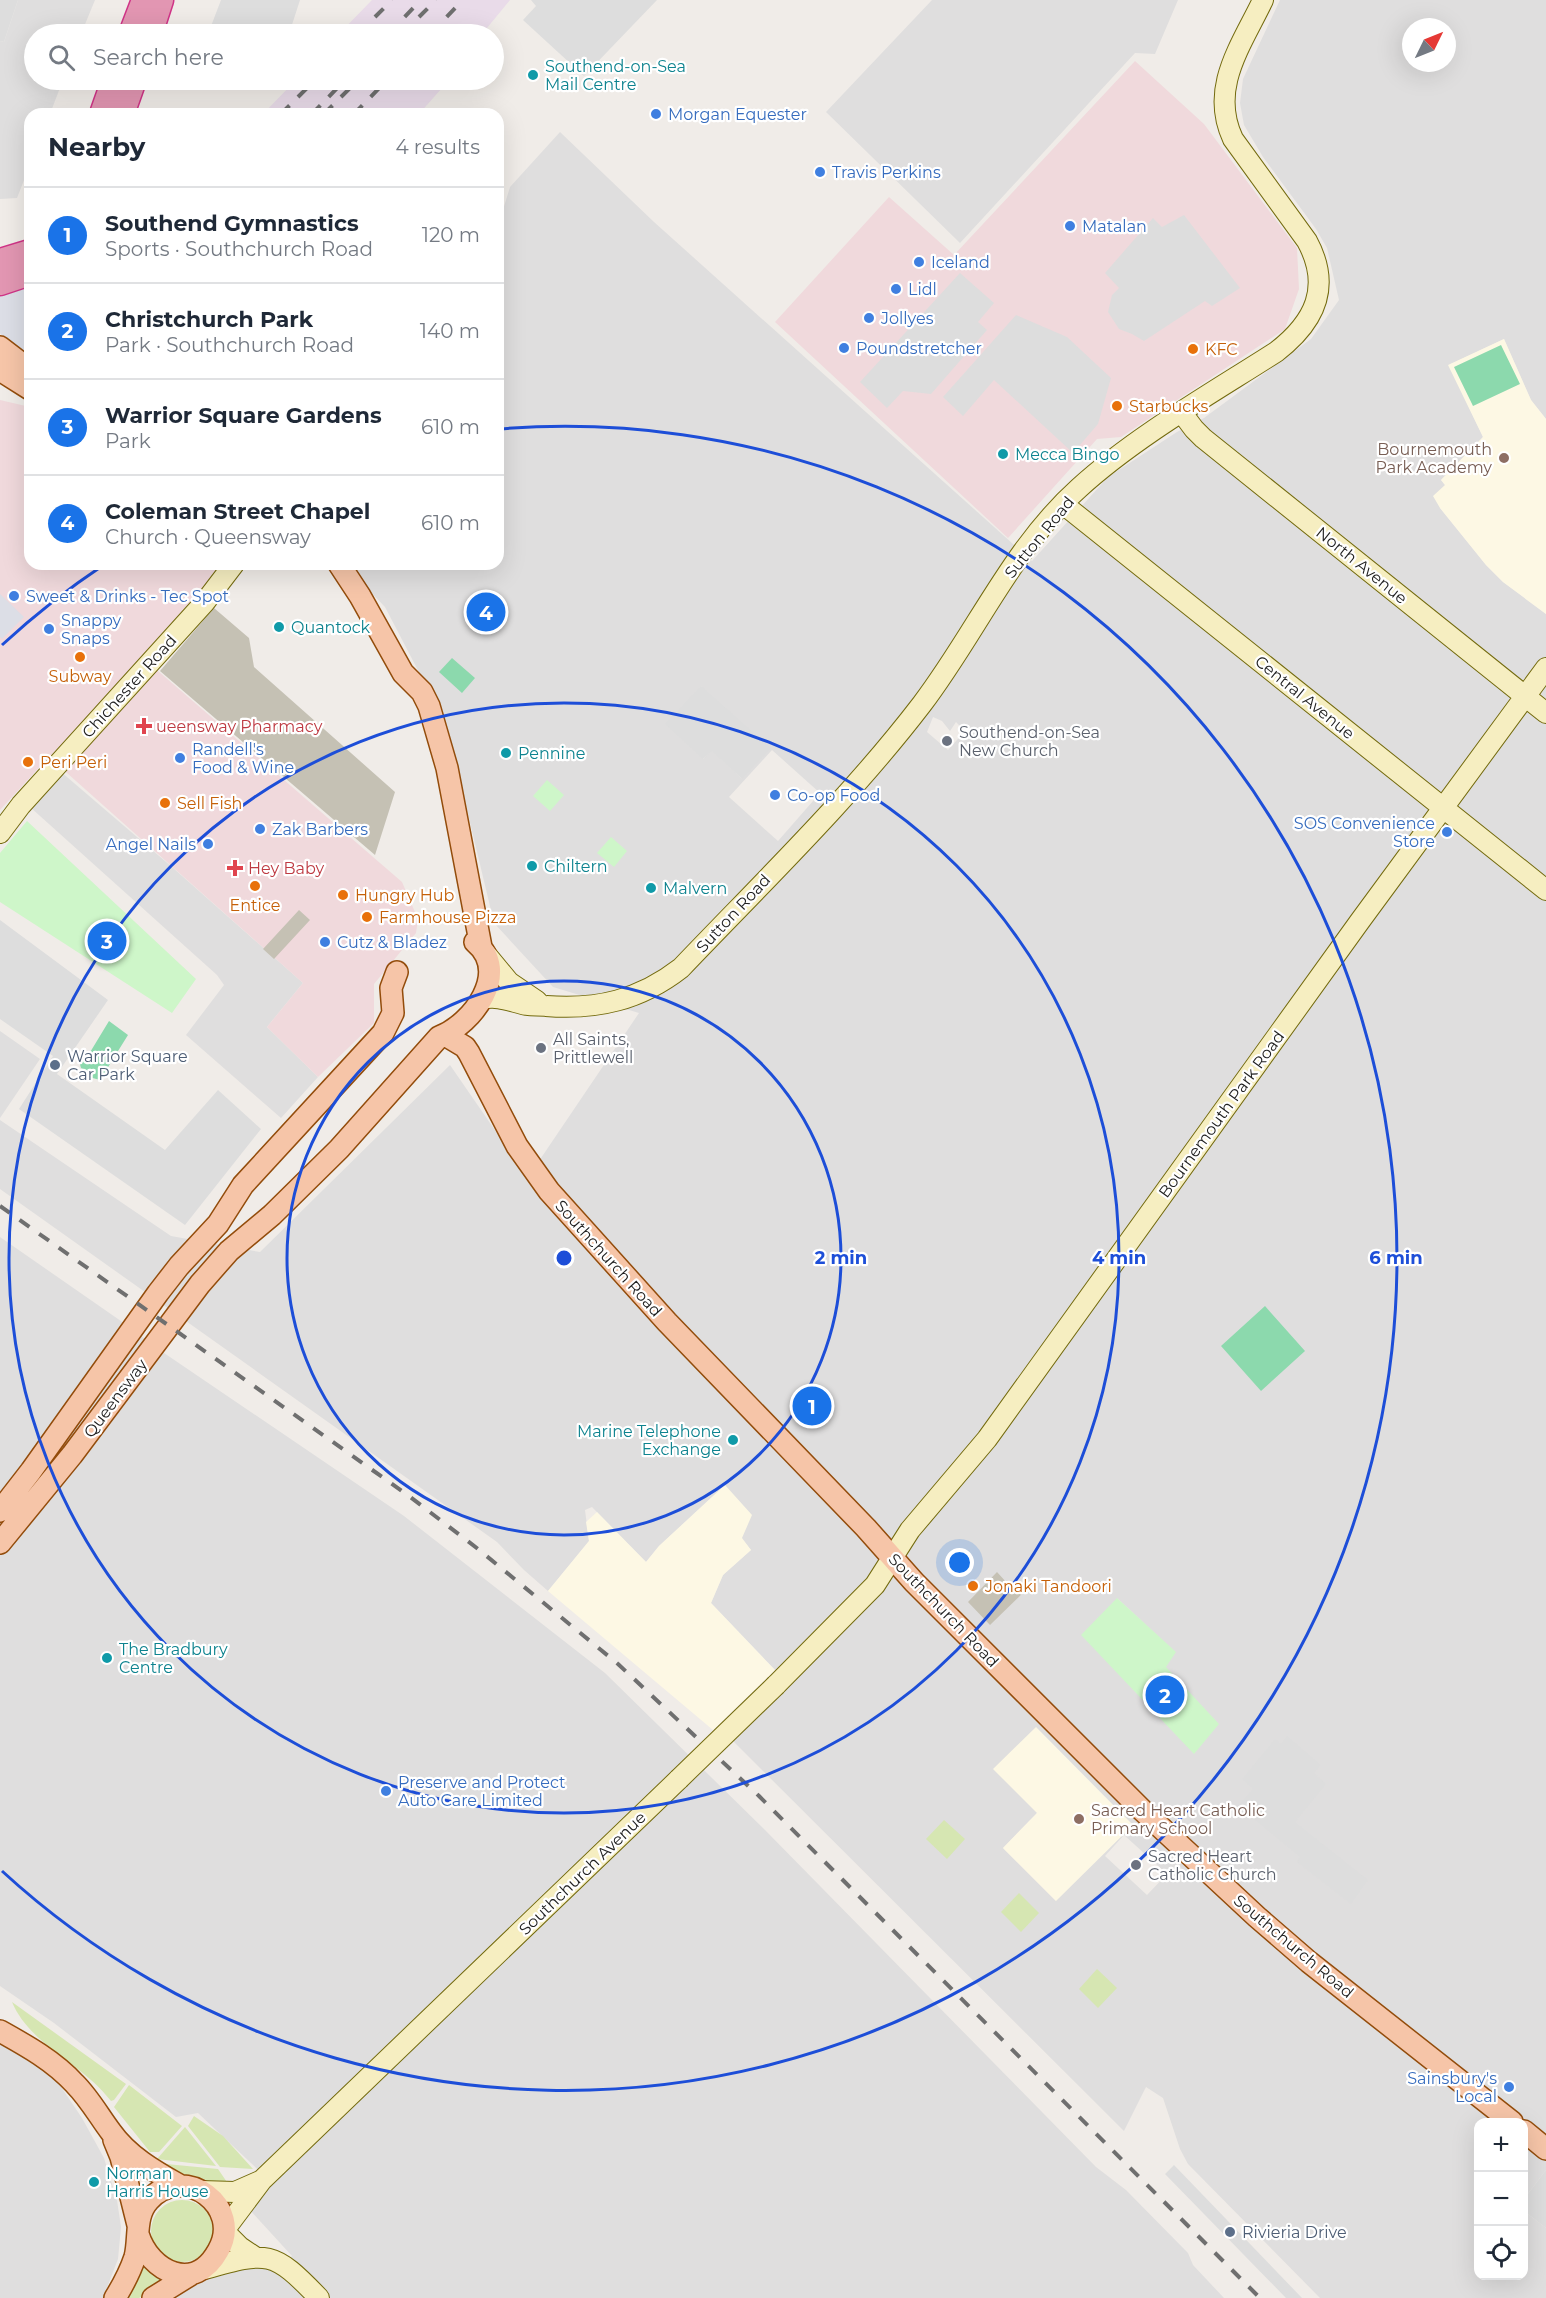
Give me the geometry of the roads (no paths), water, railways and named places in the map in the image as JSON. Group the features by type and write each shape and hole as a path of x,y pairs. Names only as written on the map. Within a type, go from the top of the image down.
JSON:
{"highway":[{"path":"135,24 144,0"},
{"path":"153,24 161,0"},
{"path":"104,108 110,90"},
{"path":"124,108 130,90"},
{"path":"0,261 24,254"},
{"path":"0,284 24,275"}],"main road":[{"path":"0,346 24,365"},
{"path":"0,370 24,385"},
{"path":"343,570 371,614 403,674 422,692 429,706 440,740 480,947 490,968 490,979 482,999 458,1028 442,1036"},
{"name":"Queensway","path":"0,1511 158,1293 179,1266 218,1224 243,1185 383,1033 393,1013 391,988 397,972"},
{"name":"Southchurch Road","path":"442,1036 465,1047 517,1146 549,1191 667,1322 892,1558 1134,1802 1257,1917 1309,1962 1507,2118"},
{"name":"Queensway","path":"0,1543 72,1455 200,1284 229,1251 272,1215 339,1149 442,1036"},
{"path":"0,2031 59,2068 89,2100 112,2133 139,2160 179,2185"},
{"path":"112,2133 121,2157 138,2230 146,2253 157,2264 173,2272 197,2272"},
{"path":"1528,2135 1546,2149"},
{"path":"115,2298 128,2276 135,2255 142,2210 156,2193 179,2185"},
{"name":"Southchurch Avenue","path":"179,2185 201,2191"},
{"path":"201,2191 214,2202 225,2221 226,2230"},
{"name":"Southchurch Avenue","path":"153,2298 214,2259 222,2245 226,2230"}],"street":[{"name":"Sutton Road","path":"482,999 490,997 529,1005 580,1008 621,1000 656,986 681,968 842,799 900,732 940,678 1025,549 1063,504 1100,471 1289,342 1308,321 1317,301 1319,278 1314,252 1245,157 1225,122 1223,100 1229,70 1263,0"},
{"name":"North Avenue","path":"1182,413 1203,438 1546,713"},
{"name":"Central Avenue","path":"1063,504 1546,890"},
{"name":"Chichester Road","path":"0,833 21,806 205,602 229,570"},
{"name":"Bournemouth Park Road","path":"892,1558 910,1530 987,1439 1546,668"},
{"name":"Chichester Road","path":"0,825 21,806"},
{"name":"Sutton Road","path":"480,947 515,988 545,1005"},
{"name":"Southchurch Avenue","path":"226,2230 262,2180 776,1685 875,1585 892,1558"},
{"name":"Southchurch Avenue","path":"201,2191 235,2192 262,2180"},
{"path":"226,2230 240,2247 255,2257 282,2263 319,2298"},
{"path":"197,2272 255,2257"}],"railway":[{"path":"368,24 392,0"},
{"path":"398,24 421,0"},
{"path":"412,24 436,0"},
{"path":"440,24 463,0"},
{"path":"287,108 305,90"},
{"path":"318,108 335,90"},
{"path":"330,108 348,90"},
{"path":"360,108 377,90"},
{"path":"0,1206 409,1496 478,1549 618,1664 759,1796 1260,2298"}],"place":[{"name":"Southend-on-Sea Mail Centre","path":"533,75"},
{"name":"Morgan Equester","path":"656,114"},
{"name":"Travis Perkins","path":"820,172"},
{"name":"Matalan","path":"1070,226"},
{"name":"Iceland","path":"919,262"},
{"name":"Lidl","path":"896,289"},
{"name":"Jollyes","path":"869,318"},
{"name":"Poundstretcher","path":"844,348"},
{"name":"KFC","path":"1193,349"},
{"name":"Starbucks","path":"1117,406"},
{"name":"Mecca Bingo","path":"1003,454"},
{"name":"Bournemouth Park Academy","path":"1504,458"},
{"name":"Sweet & Drinks - Tec Spot","path":"14,596"},
{"name":"Coleman Street Chapel","path":"486,612"},
{"name":"Quantock","path":"279,627"},
{"name":"Snappy Snaps","path":"49,629"},
{"name":"Subway","path":"80,657"},
{"name":"ueensway Pharmacy","path":"144,726"},
{"name":"Southend-on-Sea New Church","path":"947,741"},
{"name":"Pennine","path":"506,753"},
{"name":"Randell's Food & Wine","path":"180,758"},
{"name":"Peri Peri","path":"28,762"},
{"name":"Co-op Food","path":"775,795"},
{"name":"Sell Fish","path":"165,803"},
{"name":"Zak Barbers","path":"260,829"},
{"name":"SOS Convenience Store","path":"1447,832"},
{"name":"Angel Nails","path":"208,844"},
{"name":"Chiltern","path":"532,866"},
{"name":"Hey Baby","path":"235,868"},
{"name":"Entice","path":"255,886"},
{"name":"Malvern","path":"651,888"},
{"name":"Hungry Hub","path":"343,895"},
{"name":"Farmhouse Pizza","path":"367,917"},
{"name":"Warrior Square Gardens","path":"107,941"},
{"name":"Cutz & Bladez","path":"325,942"},
{"name":"All Saints, Prittlewell","path":"541,1048"},
{"name":"Warrior Square Car Park","path":"55,1065"},
{"name":"Southend Gymnastics","path":"812,1406"},
{"name":"Marine Telephone Exchange","path":"733,1440"},
{"name":"Jonaki Tandoori","path":"973,1586"},
{"name":"The Bradbury Centre","path":"107,1658"},
{"name":"Christchurch Park","path":"1165,1695"},
{"name":"Preserve and Protect Auto Care Limited","path":"386,1791"},
{"name":"Sacred Heart Catholic Primary School","path":"1079,1819"},
{"name":"Sacred Heart Catholic Church","path":"1136,1865"},
{"name":"Sainsbury's Local","path":"1509,2087"},
{"name":"Norman Harris House","path":"94,2182"},
{"name":"Rivieria Drive","path":"1230,2232"}]}
